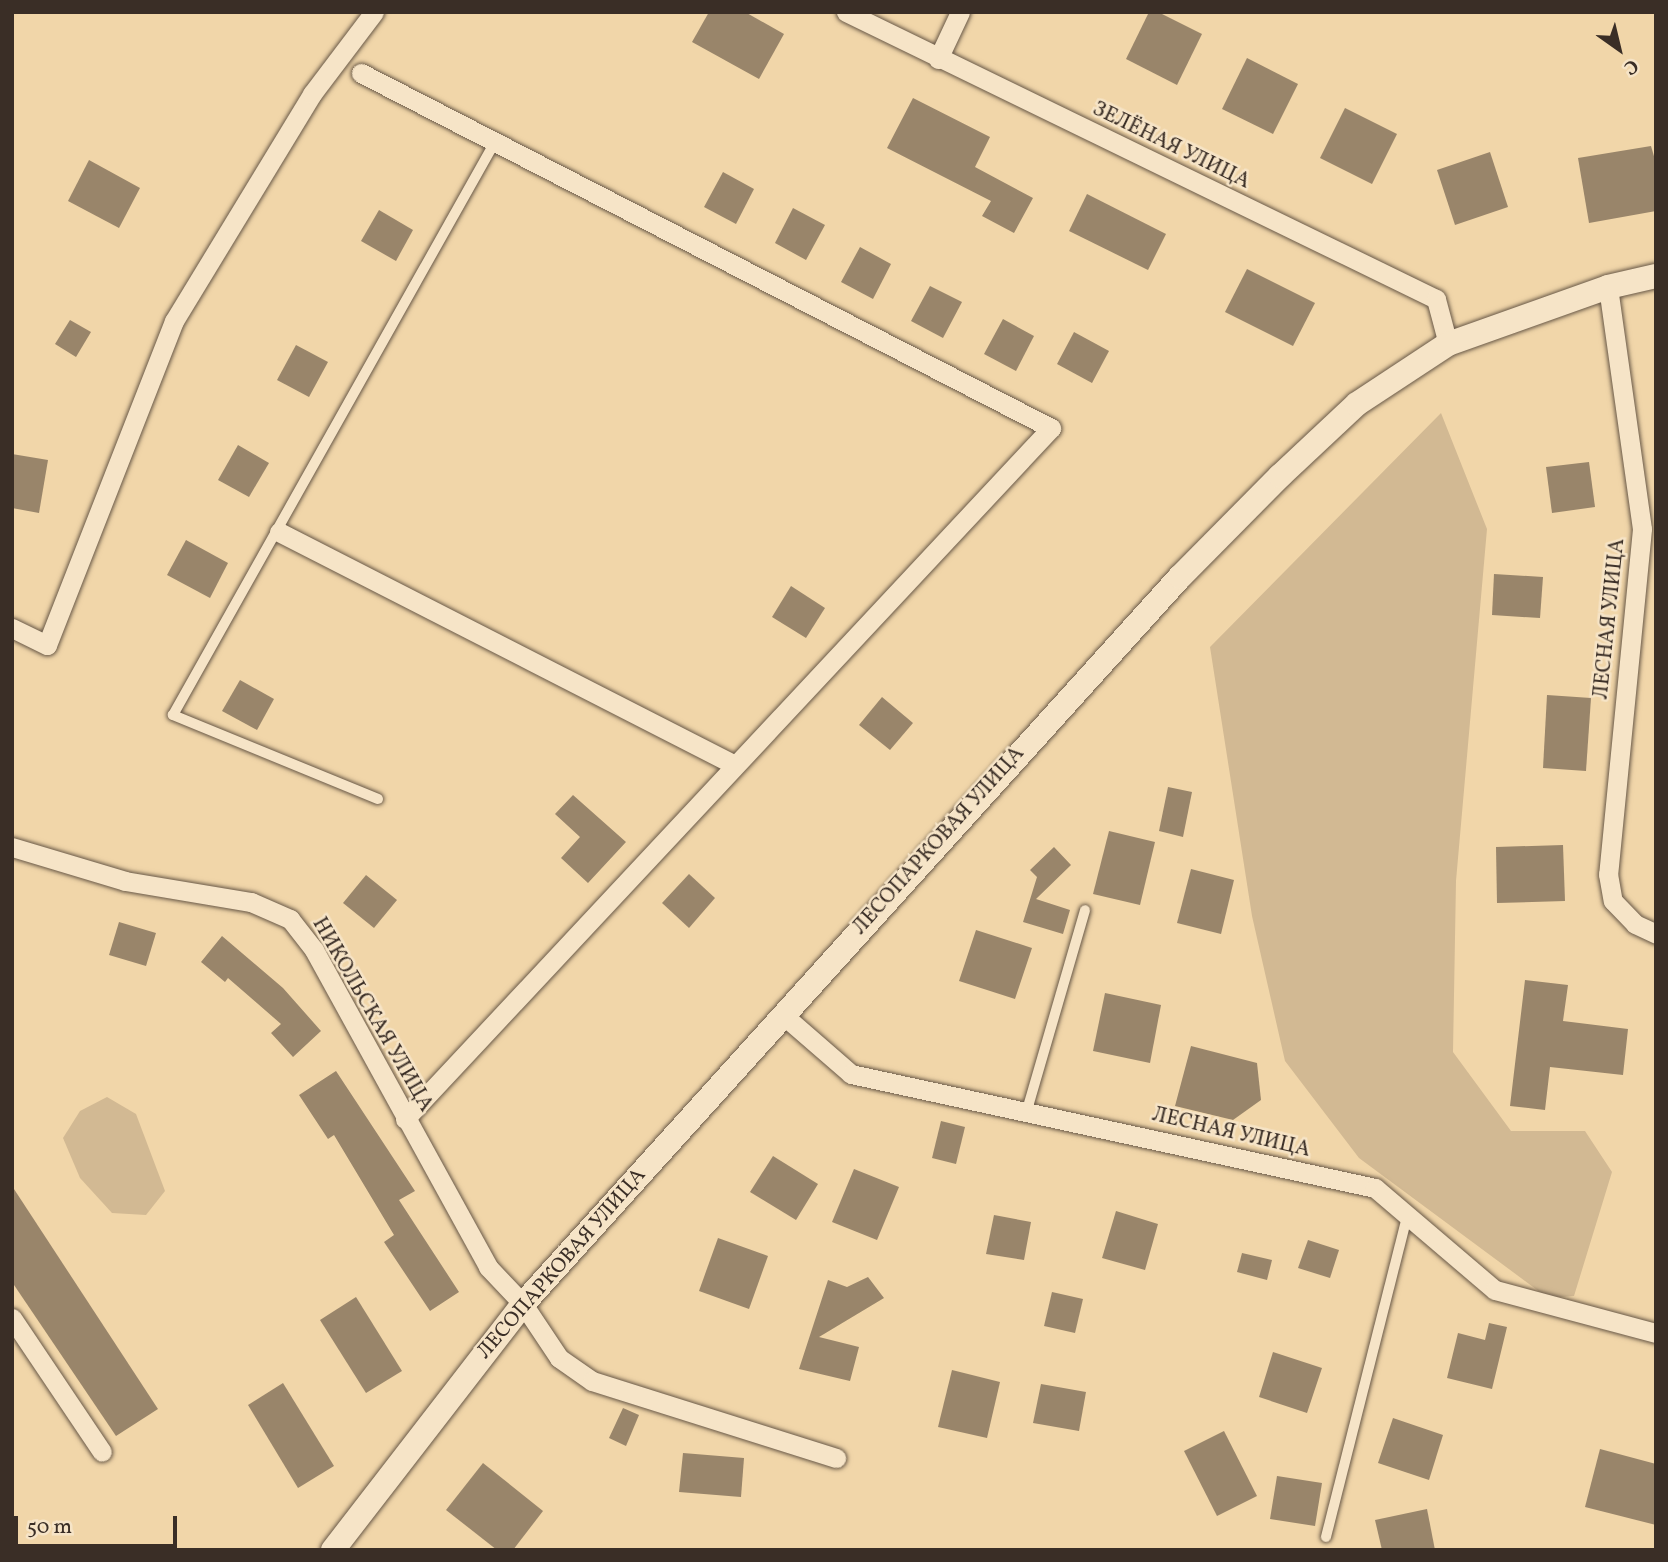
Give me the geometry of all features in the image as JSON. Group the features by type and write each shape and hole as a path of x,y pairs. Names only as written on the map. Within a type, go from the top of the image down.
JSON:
{"street":[{"path":"12,628 47,645 174,321 312,93 374,12"},
{"name":"ЗЕЛЁНАЯ УЛИЦА","path":"846,12 1436,299 1447,344"},
{"path":"938,59 960,12"},
{"path":"360,73 1051,428 405,1119"},
{"name":"ЛЕСОПАРКОВАЯ УЛИЦА","path":"332,1550 523,1304 782,1014 1180,577 1271,485 1357,404 1447,344 1608,287 1656,275"},
{"name":"ЛЕСНАЯ УЛИЦА","path":"1608,287 1642,529 1608,874 1613,901 1635,925 1656,934"},
{"path":"279,532 736,765"},
{"name":"НИКОЛЬСКАЯ УЛИЦА","path":"12,847 125,881 251,902 290,919 314,950 488,1267 523,1304 559,1358 592,1381 836,1458"},
{"name":"ЛЕСНАЯ УЛИЦА","path":"782,1014 851,1074 1027,1110 1375,1188 1495,1290 1656,1333"},
{"path":"12,1318 102,1452"}],"lane":[{"path":"378,799 173,715 279,532 495,142"},
{"path":"1027,1110 1085,910"},
{"path":"1326,1537 1407,1216"}],"shaded area":[{"path":"1441,413 1487,529 1456,881 1453,1052 1511,1131 1585,1131 1612,1172 1574,1296 1548,1298 1359,1158 1285,1061 1252,916 1210,647"},
{"path":"107,1097 136,1114 165,1191 146,1215 112,1213 80,1178 63,1138 80,1111"}],"building":[{"path":"709,12 745,12 784,34 759,79 692,42"},
{"path":"1149,12 1158,12 1202,34 1177,85 1126,59"},
{"path":"1247,58 1298,84 1273,134 1222,109"},
{"path":"913,98 990,137 975,167 1033,198 1014,233 982,216 991,201 887,148"},
{"path":"1345,108 1397,134 1372,184 1320,158"},
{"path":"1651,146 1656,163 1656,211 1589,223 1578,158"},
{"path":"1490,152 1508,207 1455,225 1437,170"},
{"path":"89,160 140,188 119,228 68,201"},
{"path":"723,172 754,189 736,224 704,207"},
{"path":"1087,194 1166,234 1148,270 1069,231"},
{"path":"793,208 825,225 806,260 775,243"},
{"path":"379,210 413,230 396,261 361,241"},
{"path":"860,247 891,264 873,299 841,282"},
{"path":"1247,269 1315,303 1293,346 1225,312"},
{"path":"930,286 962,302 943,338 911,321"},
{"path":"1003,319 1034,336 1016,371 984,354"},
{"path":"70,320 91,332 76,357 55,344"},
{"path":"1074,332 1109,351 1092,383 1057,364"},
{"path":"296,345 328,362 309,397 277,380"},
{"path":"238,445 269,463 249,497 218,480"},
{"path":"12,454 48,460 39,513 12,508"},
{"path":"1589,462 1595,507 1552,513 1546,467"},
{"path":"186,540 228,563 210,598 167,575"},
{"path":"1494,574 1543,577 1540,618 1492,615"},
{"path":"791,586 825,608 806,638 772,617"},
{"path":"240,680 274,699 257,730 222,711"},
{"path":"1547,695 1591,698 1586,771 1543,768"},
{"path":"882,697 913,723 890,750 859,725"},
{"path":"1168,787 1192,792 1183,837 1159,831"},
{"path":"573,795 626,842 588,883 561,858 580,837 555,814"},
{"path":"1109,831 1155,842 1140,905 1093,894"},
{"path":"1563,845 1565,901 1497,903 1496,847"},
{"path":"1054,847 1071,865 1036,899 1070,910 1063,934 1023,922 1037,877 1030,870"},
{"path":"1191,869 1234,880 1221,934 1177,923"},
{"path":"689,874 715,898 689,928 662,903"},
{"path":"366,875 397,900 374,928 343,903"},
{"path":"119,922 156,933 146,966 109,955"},
{"path":"976,930 1032,948 1015,999 959,981"},
{"path":"222,936 283,988 321,1031 293,1057 271,1033 281,1024 228,978 225,982 201,962"},
{"path":"1525,980 1568,985 1563,1021 1628,1029 1623,1075 1550,1067 1545,1110 1510,1106"},
{"path":"1105,993 1161,1005 1150,1063 1093,1051"},
{"path":"1191,1046 1257,1063 1261,1100 1233,1120 1175,1106"},
{"path":"336,1071 415,1191 399,1200 459,1292 430,1311 384,1242 394,1235 334,1135 328,1139 299,1095"},
{"path":"941,1121 965,1127 956,1164 932,1158"},
{"path":"773,1156 818,1184 796,1220 750,1192"},
{"path":"854,1169 899,1187 877,1240 832,1222"},
{"path":"12,1186 158,1409 116,1436 12,1282"},
{"path":"1116,1211 1158,1224 1145,1270 1102,1258"},
{"path":"994,1215 1031,1222 1024,1260 986,1254"},
{"path":"718,1238 768,1256 749,1309 699,1291"},
{"path":"1308,1240 1339,1250 1330,1278 1298,1268"},
{"path":"1242,1253 1272,1260 1267,1280 1237,1272"},
{"path":"868,1277 884,1298 819,1337 859,1347 850,1381 799,1369 828,1280 847,1287"},
{"path":"1052,1292 1083,1299 1075,1333 1044,1326"},
{"path":"356,1297 402,1371 366,1393 320,1320"},
{"path":"1489,1323 1507,1327 1492,1389 1447,1378 1458,1333 1485,1340"},
{"path":"1273,1352 1322,1368 1307,1413 1259,1397"},
{"path":"952,1370 1000,1382 987,1438 938,1427"},
{"path":"283,1383 334,1466 298,1488 248,1405"},
{"path":"1041,1384 1086,1392 1079,1431 1033,1423"},
{"path":"623,1408 639,1415 626,1446 609,1438"},
{"path":"1393,1418 1443,1435 1429,1480 1378,1463"},
{"path":"1224,1431 1257,1496 1217,1516 1184,1451"},
{"path":"1600,1449 1656,1464 1656,1525 1585,1507"},
{"path":"683,1453 744,1458 741,1497 679,1492"},
{"path":"483,1463 543,1511 513,1550 497,1550 446,1510"},
{"path":"1277,1476 1322,1483 1315,1526 1270,1519"},
{"path":"1427,1509 1435,1550 1382,1550 1375,1520"}]}
